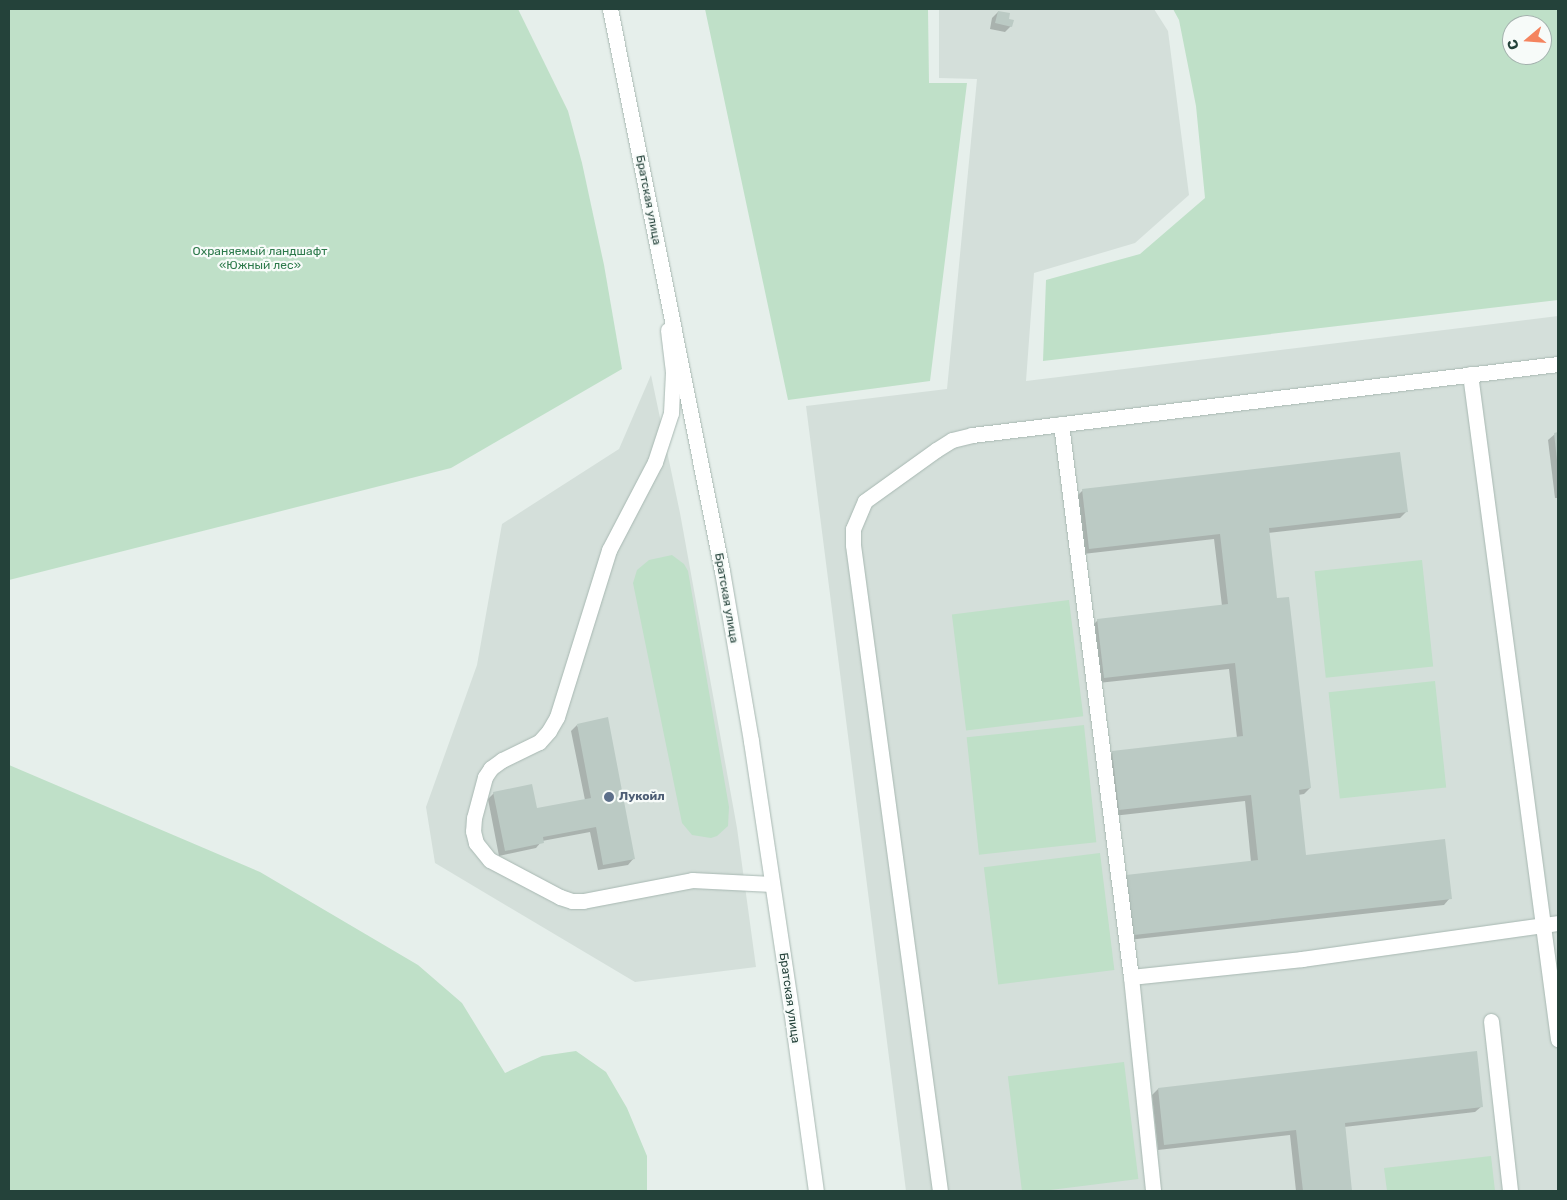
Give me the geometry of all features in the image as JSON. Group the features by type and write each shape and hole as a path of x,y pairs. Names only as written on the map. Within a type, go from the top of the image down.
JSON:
{"main road":[{"name":"Братская улица","path":"610,9 722,571 751,741 816,1191"},
{"path":"660,264 673,372 671,413 655,462 610,550 557,717 549,731 539,742 502,760 491,768 485,777 474,818 476,843 490,860 560,897 572,901 583,901 692,880 772,884"},
{"path":"940,1191 854,555 853,530 865,501 952,440 972,434 1558,364"},
{"path":"1470,374 1551,924 1558,1039"},
{"path":"1061,424 1131,976 1153,1191"},
{"path":"1131,976 1302,959 1551,924"},
{"path":"1491,1022 1510,1191"}],"shaded area":[{"path":"939,9 1154,9 1168,31 1189,195 1135,243 1034,273 1026,381 1558,316 1558,1191 906,1191 806,406 947,389 977,79 939,78"},
{"path":"651,375 680,513 737,828 756,967 635,982 435,863 426,807 477,665 502,524 619,449"}],"green space":[{"name":"Охраняемый ландшафт «Южный лес»","path":"9,9 518,9 568,111 582,163 604,265 622,369 451,468 9,580"},
{"path":"705,9 928,9 929,83 967,83 930,381 788,400"},
{"path":"1173,9 1558,9 1558,300 1043,361 1046,280 1140,254 1205,198 1196,106 1179,20"},
{"path":"672,555 684,564 688,571 729,807 728,826 717,836 711,838 692,835 682,823 633,583 637,570 649,560"},
{"path":"1422,560 1433,666 1326,678 1315,571"},
{"path":"1069,600 1083,716 966,731 952,614"},
{"path":"1435,681 1446,787 1340,799 1329,692"},
{"path":"1084,725 1096,842 979,855 967,737"},
{"path":"9,765 260,872 418,965 462,1003 505,1073 542,1056 576,1051 606,1072 627,1108 647,1156 647,1191 9,1191"},
{"path":"1100,853 1114,970 998,984 984,867"},
{"path":"1124,1062 1138,1179 1042,1191 1022,1191 1008,1076"},
{"path":"1491,1156 1495,1191 1387,1191 1384,1168"}],"building":[{"path":"998,11 1010,13 1009,19 1014,20 1012,27 995,23"},
{"path":"1558,432 1558,460 1557,460 1554,433"},
{"path":"1400,452 1408,512 1269,528 1277,598 1289,597 1311,788 1299,790 1306,855 1445,839 1452,899 1134,935 1126,875 1258,860 1251,795 1119,810 1112,751 1243,736 1235,663 1104,678 1097,619 1228,604 1220,534 1089,549 1082,489"},
{"path":"608,717 635,859 603,865 596,827 543,837 544,843 505,851 493,792 532,784 537,808 591,798 577,724"},
{"path":"1477,1051 1483,1107 1345,1123 1352,1191 1303,1191 1296,1130 1164,1145 1158,1088"}],"place":[{"name":"Лукойл","path":"609,797"}]}
